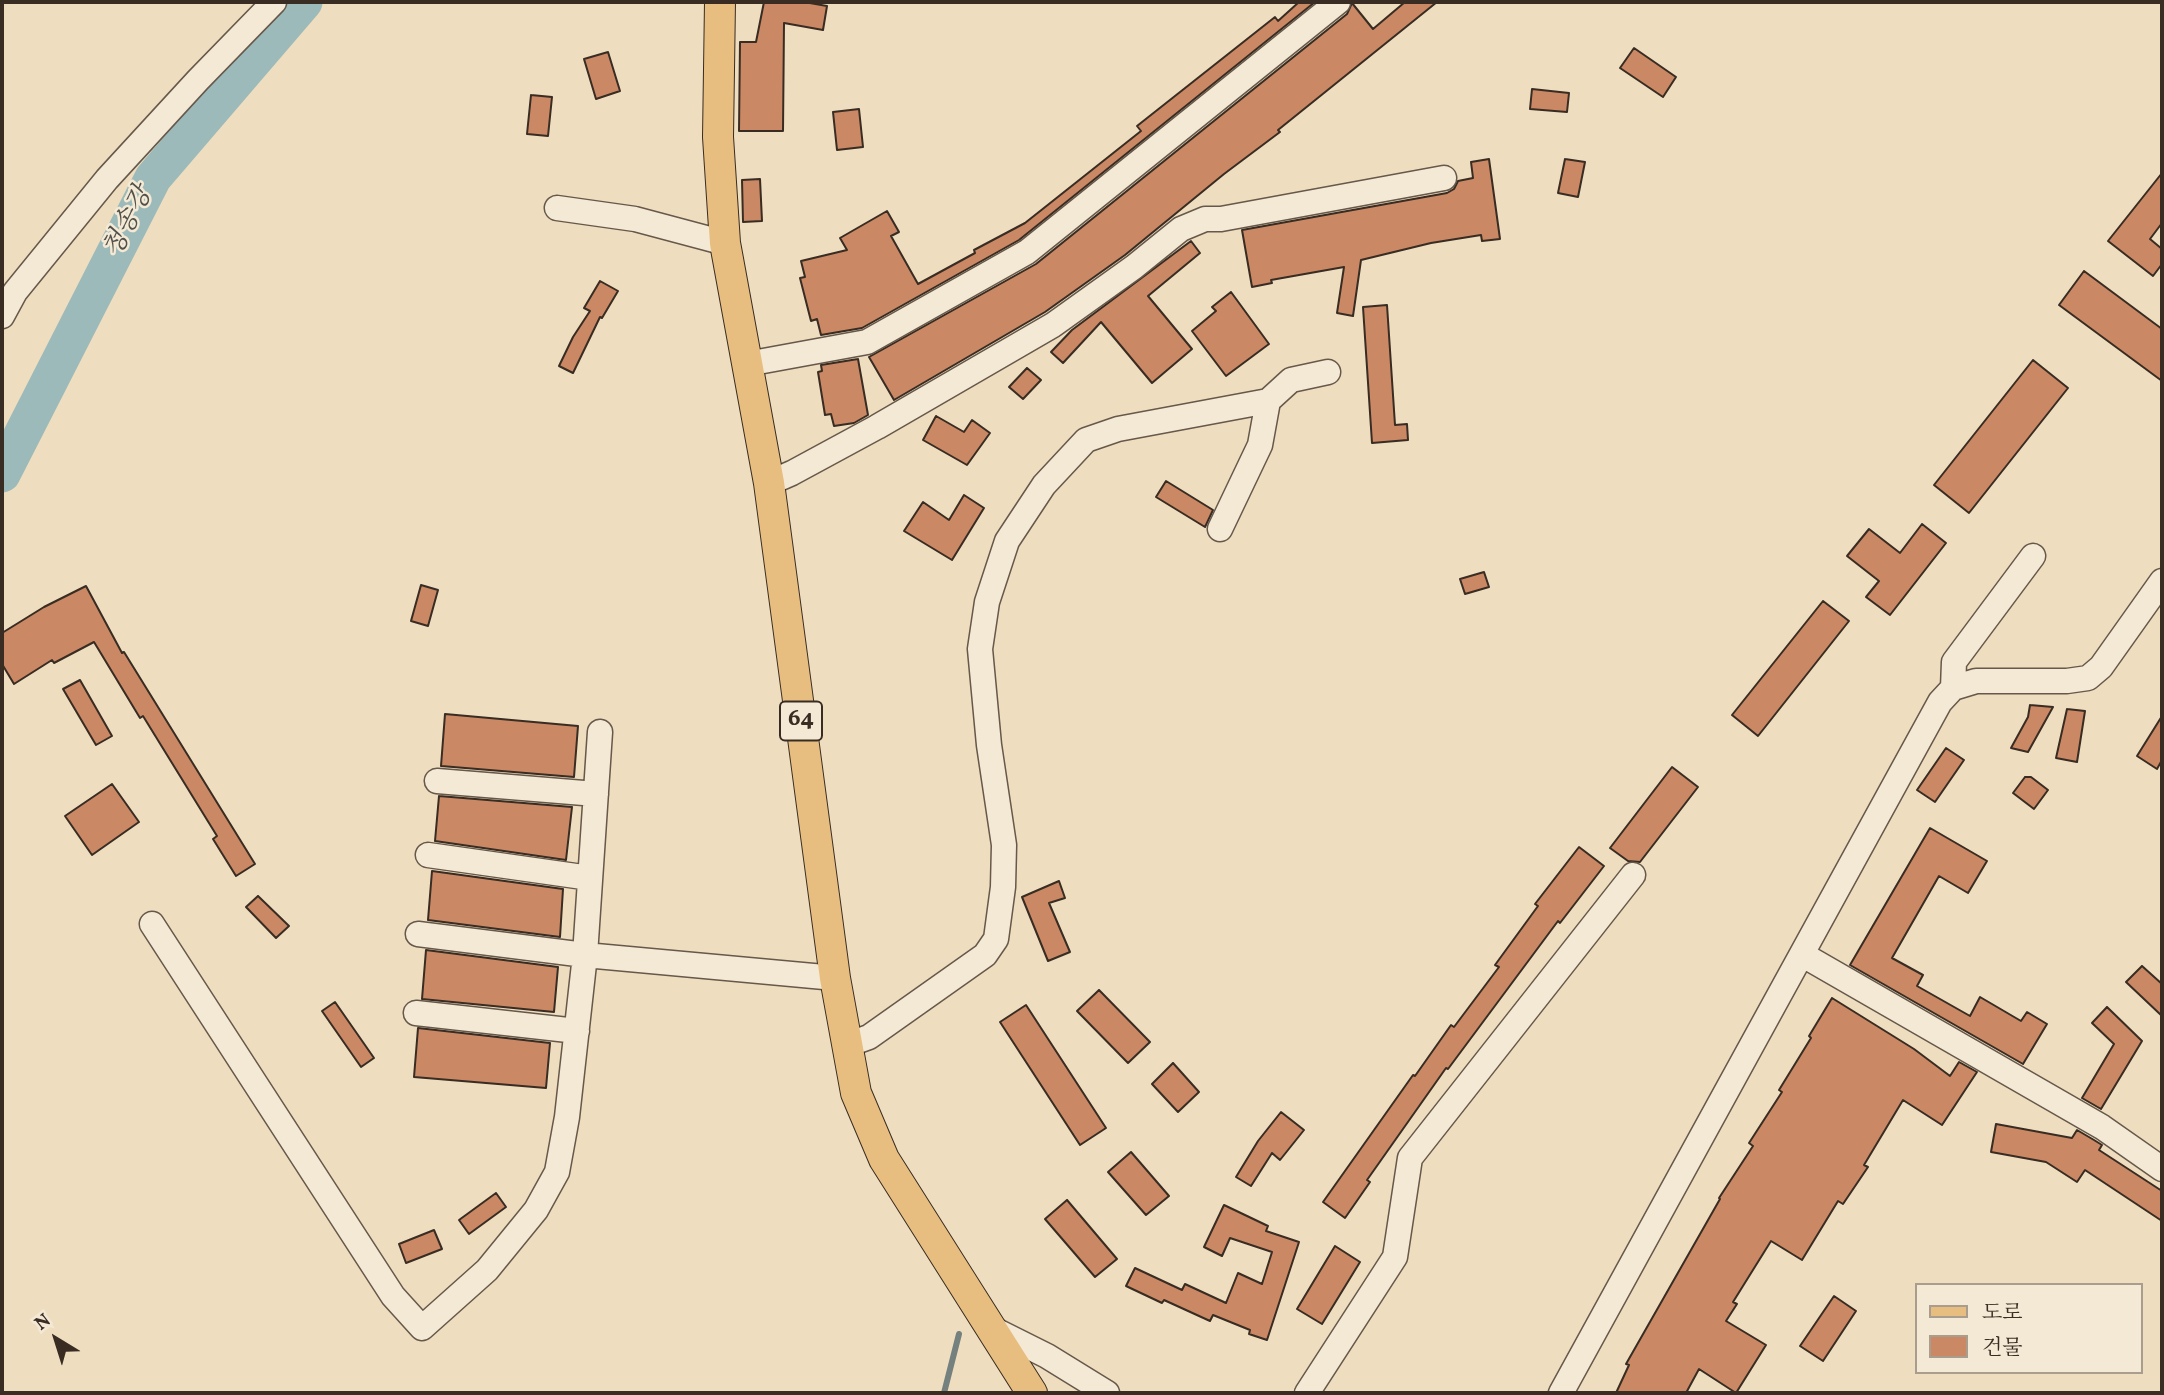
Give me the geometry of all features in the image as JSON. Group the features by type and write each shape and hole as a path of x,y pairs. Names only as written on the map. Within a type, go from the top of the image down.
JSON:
{"main road":[{"name":"64","path":"720,2 718,137 725,243 769,483 835,978 856,1093 884,1159 1032,1393"}],"street":[{"path":"2,316 15,292 107,179 274,2"},
{"path":"747,364 867,342 1027,251 1338,2"},
{"path":"769,483 865,433 1053,325 1134,267 1181,229 1205,219 1221,219 1444,178"},
{"path":"557,208 635,219 725,243"},
{"path":"847,1045 869,1037 985,956 996,939 1003,887 1004,845 989,745 980,649 987,601 1007,541 1045,485 1086,440 1118,429 1268,401 1291,380 1328,372"},
{"path":"1220,529 1260,445 1268,401"},
{"path":"1953,688 1954,662 2033,556"},
{"path":"1561,1393 1940,702 1953,688 1976,681 2067,681 2088,678 2101,667 2162,581"},
{"path":"152,924 393,1296 422,1328 487,1270 536,1210 557,1171 567,1117 585,955 600,732"},
{"path":"437,781 596,794"},
{"path":"428,855 590,878"},
{"path":"1307,1393 1395,1257 1410,1158 1633,875"},
{"path":"418,934 585,955 835,978"},
{"path":"1803,955 2102,1127 2162,1169"},
{"path":"416,1013 577,1031"},
{"path":"993,1329 1047,1356 1107,1393"}],"building":[{"path":"764,2 804,2 827,6 823,30 784,23 783,131 739,131 740,42 756,42"},
{"path":"1299,2 1315,2 1019,240 862,328 821,335 817,319 811,321 800,278 805,277 801,261 847,250 840,238 887,211 899,232 891,236 918,284 1025,223 1141,131 1137,126 1275,17 1278,21"},
{"path":"1405,2 1437,2 1125,255 1045,312 894,400 869,357 1036,264 1347,14 1352,3 1373,29"},
{"path":"1634,48 1676,77 1663,97 1620,68"},
{"path":"608,52 620,91 596,99 584,59"},
{"path":"1532,89 1569,93 1567,112 1530,109"},
{"path":"531,95 552,97 548,136 527,134"},
{"path":"859,109 863,147 837,150 833,112"},
{"path":"1489,159 1500,239 1482,241 1481,235 1431,243 1361,260 1353,316 1337,313 1344,267 1271,280 1272,283 1252,287 1242,230 1447,193 1454,189 1458,181 1473,178 1471,162"},
{"path":"1565,159 1585,162 1578,197 1558,193"},
{"path":"2162,173 2162,223 2150,239 2162,249 2162,264 2153,276 2108,241"},
{"path":"760,179 762,221 743,222 742,180"},
{"path":"1191,241 1200,253 1148,296 1192,349 1152,383 1101,322 1063,363 1051,352 1072,330"},
{"path":"2084,271 2162,329 2162,381 2059,305"},
{"path":"600,281 618,291 602,318 600,317 573,373 559,366 590,311 584,308"},
{"path":"1231,292 1269,344 1226,376 1192,331 1216,311 1212,307"},
{"path":"1387,305 1395,425 1407,424 1408,440 1372,443 1363,307"},
{"path":"858,359 868,415 854,423 834,426 831,414 825,415 818,372 822,371 821,365"},
{"path":"2033,360 2068,388 1969,513 1934,485"},
{"path":"1027,368 1041,380 1023,399 1009,387"},
{"path":"936,416 964,432 972,420 990,433 967,465 923,440"},
{"path":"1166,481 1213,510 1205,527 1156,497"},
{"path":"964,495 984,508 952,560 904,531 923,502 949,520"},
{"path":"1922,524 1946,543 1890,615 1866,597 1879,581 1847,556 1869,529 1900,553"},
{"path":"1484,572 1489,587 1465,594 1460,579"},
{"path":"421,585 438,590 428,626 411,621"},
{"path":"86,586 122,653 124,652 255,864 236,876 213,839 217,836 94,642 54,663 52,660 14,684 2,664 2,633 44,607"},
{"path":"1823,601 1849,621 1758,736 1732,715"},
{"path":"80,680 112,736 96,745 63,689"},
{"path":"2030,705 2053,707 2028,752 2011,748 2028,717"},
{"path":"2067,709 2085,711 2077,762 2056,758"},
{"path":"445,714 578,726 574,777 441,766"},
{"path":"2162,716 2162,760 2157,769 2137,756"},
{"path":"1946,748 1964,760 1935,802 1917,790"},
{"path":"1672,767 1698,787 1640,862 1628,861 1610,848"},
{"path":"2025,777 2031,777 2048,790 2034,809 2013,793"},
{"path":"112,784 139,822 92,855 65,816"},
{"path":"439,796 572,807 566,860 435,841"},
{"path":"1930,828 1987,861 1968,893 1939,876 1892,958 1923,975 1917,986 1970,1016 1980,997 2021,1021 2027,1012 2047,1024 2023,1064 1850,965"},
{"path":"1579,847 1604,866 1560,923 1558,921 1448,1069 1446,1068 1367,1180 1370,1182 1345,1218 1323,1202 1413,1075 1415,1076 1451,1025 1454,1027 1499,967 1495,965 1538,906 1535,904"},
{"path":"432,871 563,889 560,937 428,920"},
{"path":"1059,881 1065,898 1049,903 1070,952 1048,961 1022,897"},
{"path":"258,896 289,926 276,938 246,907"},
{"path":"426,950 558,967 554,1012 422,999"},
{"path":"2142,966 2162,984 2162,1016 2126,982"},
{"path":"1099,990 1150,1042 1128,1063 1077,1011"},
{"path":"1832,998 1914,1049 1950,1076 1959,1062 1977,1072 1942,1125 1903,1100 1864,1165 1868,1167 1843,1204 1838,1201 1802,1260 1771,1241 1733,1302 1737,1304 1726,1321 1766,1345 1736,1393 1699,1369 1686,1393 1616,1393 1629,1365 1626,1364 1719,1198 1753,1146 1749,1143 1782,1092 1779,1090"},
{"path":"335,1002 374,1058 361,1067 322,1011"},
{"path":"1026,1005 1106,1128 1080,1145 1000,1022"},
{"path":"2107,1007 2142,1041 2101,1109 2082,1098 2114,1044 2092,1023"},
{"path":"418,1028 550,1043 546,1088 414,1077"},
{"path":"1173,1063 1199,1092 1178,1112 1152,1084"},
{"path":"1281,1112 1304,1130 1280,1160 1272,1153 1251,1186 1236,1177 1258,1141"},
{"path":"1996,1124 2072,1138 2077,1130 2102,1145 2099,1150 2162,1191 2162,1221 2085,1170 2077,1182 2046,1162 1991,1152"},
{"path":"1131,1152 1169,1196 1146,1215 1108,1172"},
{"path":"496,1193 506,1207 469,1234 459,1220"},
{"path":"1067,1200 1117,1259 1095,1277 1045,1219"},
{"path":"1224,1205 1268,1226 1266,1231 1299,1242 1267,1340 1249,1334 1250,1330 1213,1315 1210,1321 1126,1286 1135,1268 1182,1290 1185,1284 1226,1303 1238,1273 1262,1284 1272,1252 1230,1238 1222,1256 1204,1247"},
{"path":"434,1230 442,1249 406,1263 399,1244"},
{"path":"1335,1246 1360,1262 1322,1324 1297,1309"},
{"path":"1834,1296 1856,1311 1823,1361 1800,1346"}],"waterway":[{"name":"청송강","path":"2,474 153,178 304,2"},
{"path":"944,1393 959,1334"}]}
